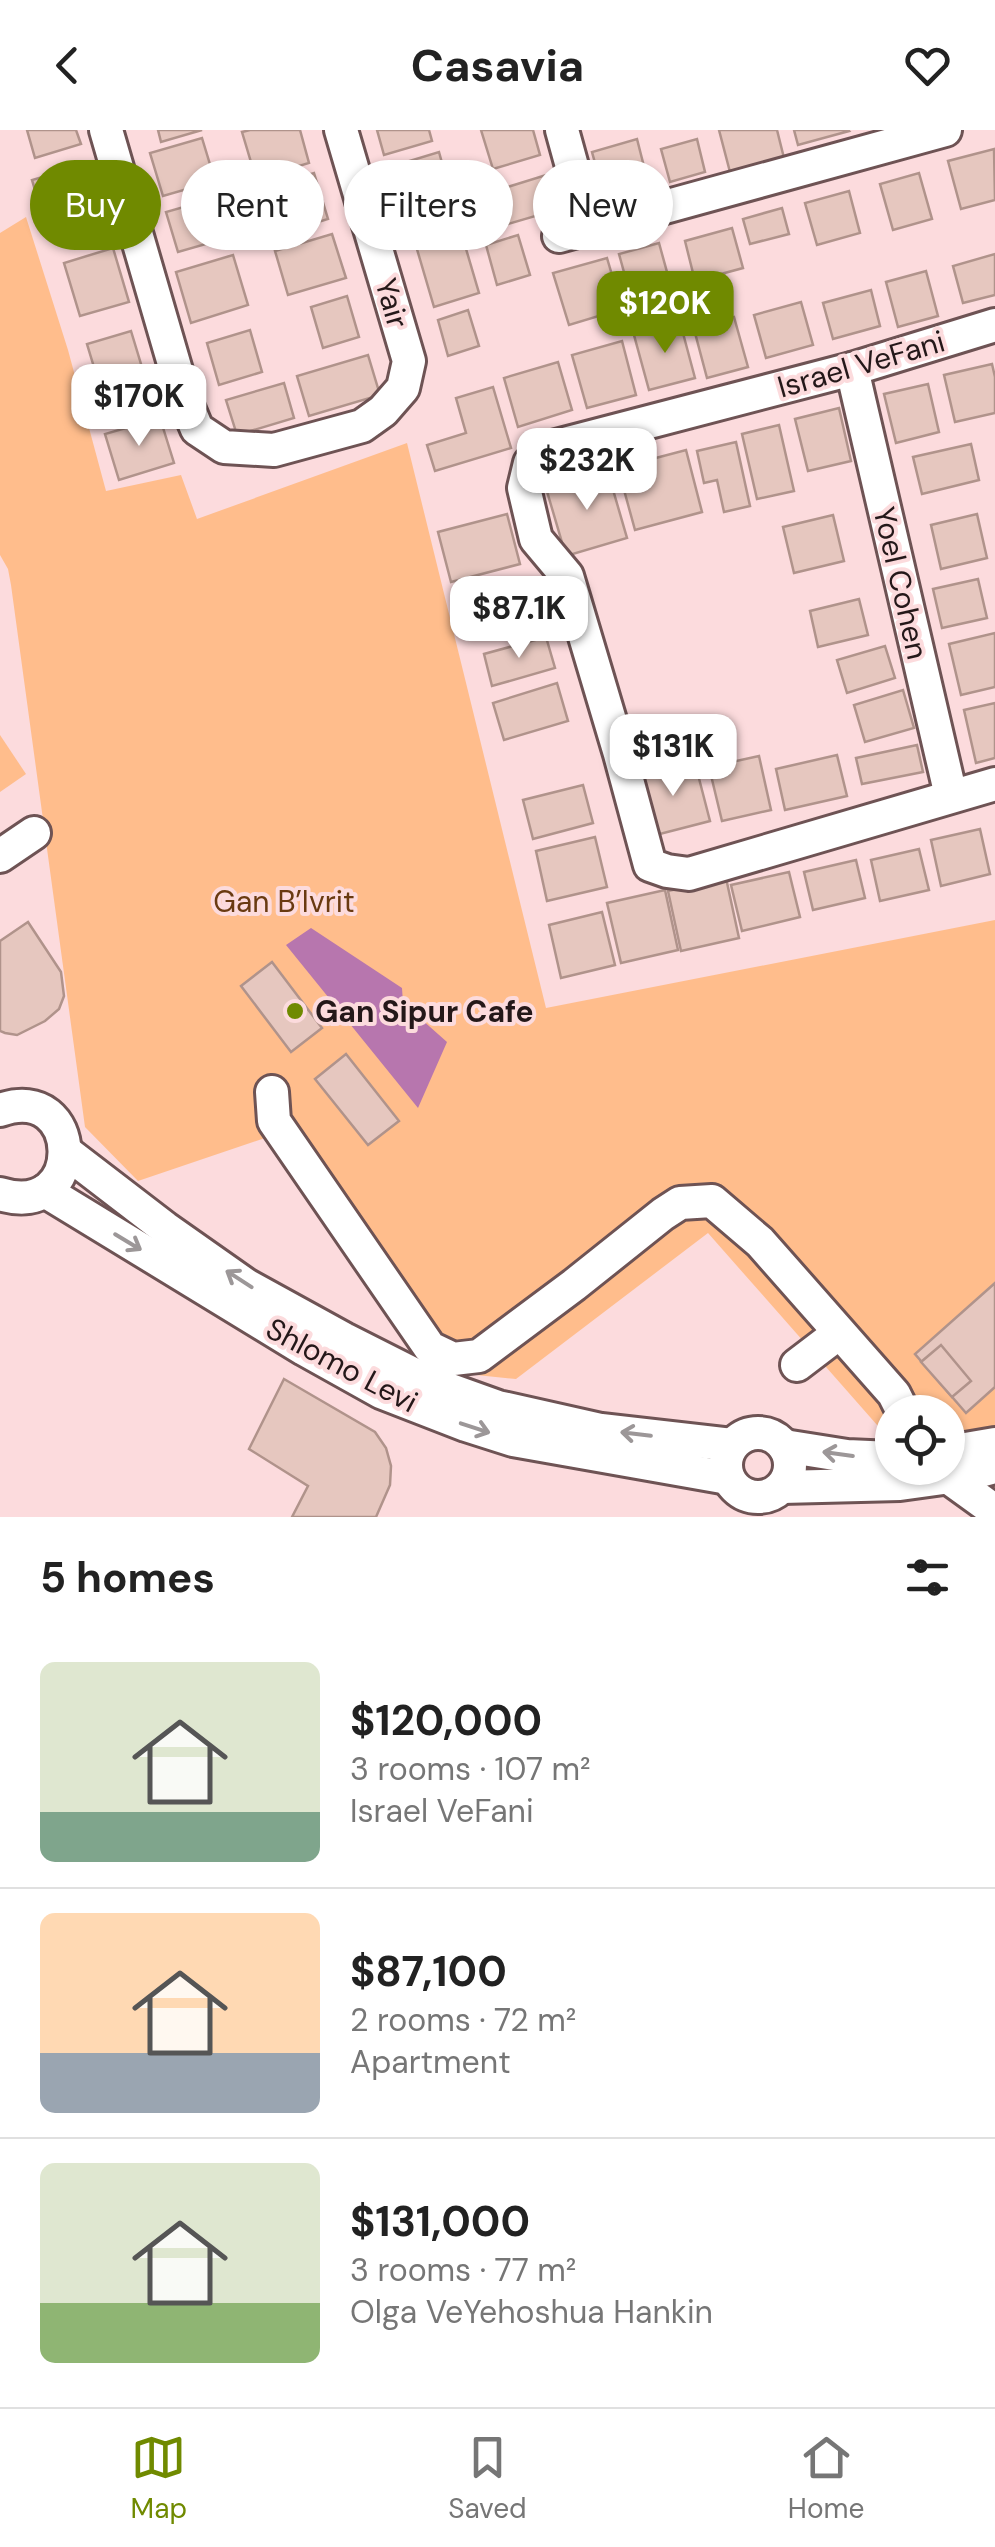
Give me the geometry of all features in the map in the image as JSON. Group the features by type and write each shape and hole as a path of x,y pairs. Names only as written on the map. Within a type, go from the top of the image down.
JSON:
{"street":[{"name":"Yair","path":"106,130 184,398 198,429 224,447 274,450 362,426 384,411 403,388 409,361 341,130"},
{"path":"562,130 574,232 945,130"},
{"name":"Israel VeFani","path":"951,796 689,874 666,872 650,865 567,576 536,539 524,488 530,463 552,447 852,369 995,325"},
{"name":"Yoel Cohen","path":"852,369 951,796"},
{"path":"951,796 995,784"},
{"path":"0,856 34,833"},
{"path":"272,1092 274,1121 430,1348 454,1360 478,1356 680,1203 712,1201 760,1242 894,1395"},
{"path":"0,1110 28,1106 44,1112 64,1136 66,1152 64,1168 56,1182 44,1191 16,1199 0,1194"},
{"name":"Shlomo Levi","path":"66,1152 246,1285 432,1383 498,1407 601,1430 732,1445"},
{"name":"Shlomo Levi","path":"44,1191 381,1392 466,1426 753,1495 834,1484 875,1484"},
{"path":"796,1365 839,1334"},
{"path":"757,1432 777,1438 784,1446 791,1466 753,1495 726,1457 732,1445 746,1434 757,1432"},
{"name":"Shlomo Levi","path":"965,1457 995,1444"},
{"path":"784,1446 847,1456 875,1453"},
{"name":"Shlomo Levi","path":"965,1465 995,1467"},
{"path":"965,1481 995,1511"}],"green space":[{"name":"Gan B’Ivrit","path":"26,217 30,250 36,250 68,350 106,491 181,475 197,519 407,443 546,1008 995,920 995,1512 978,1441 965,1441 965,1395 875,1395 875,1423 708,1233 516,1379 438,1371 265,1138 138,1181 85,1127 11,585 0,555 0,233"},
{"path":"0,735 26,774 0,792"}],"shaded area":[{"path":"311,928 402,988 403,1003 447,1042 418,1108 286,945"}],"building":[{"path":"27,130 76,130 81,144 35,158"},
{"path":"158,130 202,130 161,142"},
{"path":"300,130 308,160 250,160 242,132"},
{"path":"377,130 429,130 432,141 384,155"},
{"path":"481,130 533,130 540,155 513,163 513,160 490,160"},
{"path":"719,130 777,130 784,158 730,172"},
{"path":"794,130 848,130 849,131 798,145"},
{"path":"202,138 209,160 181,160 181,191 163,196 161,160 152,160 150,153"},
{"path":"637,139 642,160 594,160 592,152"},
{"path":"697,139 705,172 673,181 673,160 664,160 661,149"},
{"path":"994,149 995,200 961,209 948,161"},
{"path":"439,152 441,160 413,160"},
{"path":"919,173 932,219 893,230 880,184"},
{"path":"533,179 533,217 513,223 513,185"},
{"path":"849,191 860,233 817,245 805,203"},
{"path":"181,208 181,250 185,250 178,252 166,212"},
{"path":"782,208 789,234 750,244 743,219"},
{"path":"732,228 743,268 695,281 685,241"},
{"path":"332,234 346,278 288,295 275,251 324,250 324,236"},
{"path":"518,235 530,275 497,285 487,250 513,250 513,237"},
{"path":"114,250 129,302 80,316 64,263"},
{"path":"417,250 466,250 479,293 434,307"},
{"path":"661,250 670,283 630,294 619,254"},
{"path":"995,254 995,295 963,303 953,266"},
{"path":"233,255 248,305 191,323 176,272"},
{"path":"607,258 622,309 569,325 553,273"},
{"path":"926,271 938,316 898,327 886,282"},
{"path":"871,290 880,326 833,339 823,303"},
{"path":"347,296 359,337 323,348 311,307"},
{"path":"801,302 813,345 766,358 754,315"},
{"path":"468,310 479,346 448,356 438,320"},
{"path":"734,317 748,367 707,378 694,329"},
{"path":"680,322 695,378 649,390 634,335"},
{"path":"250,330 262,372 219,385 207,343"},
{"path":"131,331 144,374 100,387 87,344"},
{"path":"622,341 636,395 587,408 572,355"},
{"path":"368,355 380,395 309,416 297,376"},
{"path":"558,362 572,410 518,427 504,378"},
{"path":"992,364 995,413 955,422 944,375"},
{"path":"284,383 294,418 237,435 226,400"},
{"path":"928,384 939,432 896,443 884,394"},
{"path":"493,387 511,448 435,471 427,445 466,433 456,398"},
{"path":"839,408 851,461 808,471 795,419"},
{"path":"160,418 174,463 119,480 105,434"},
{"path":"779,425 794,491 757,499 742,434"},
{"path":"736,442 750,506 724,512 717,480 704,483 697,451"},
{"path":"971,444 979,480 922,494 913,457"},
{"path":"686,450 702,512 635,530 618,468"},
{"path":"607,469 627,538 566,556 546,488"},
{"path":"507,514 520,564 451,582 438,532"},
{"path":"977,514 987,558 941,569 931,525"},
{"path":"833,515 844,561 794,573 783,527"},
{"path":"534,578 545,615 475,635 464,598"},
{"path":"978,579 987,618 942,628 933,589"},
{"path":"859,599 868,635 818,647 810,611"},
{"path":"995,633 995,687 961,695 949,644"},
{"path":"546,637 555,668 492,686 484,654"},
{"path":"885,646 895,678 847,693 837,660"},
{"path":"557,683 568,721 504,740 493,703"},
{"path":"903,690 914,728 865,742 854,705"},
{"path":"995,703 995,758 976,763 964,710"},
{"path":"917,745 923,772 862,784 856,758"},
{"path":"837,755 847,796 785,810 776,769"},
{"path":"759,756 771,810 722,821 709,767"},
{"path":"695,763 710,821 652,836 637,778"},
{"path":"583,785 593,823 533,839 523,800"},
{"path":"980,829 990,874 941,886 931,840"},
{"path":"595,837 607,887 547,901 536,851"},
{"path":"919,849 929,890 880,901 871,860"},
{"path":"856,860 865,898 813,910 804,872"},
{"path":"789,872 800,917 742,931 731,885"},
{"path":"726,878 739,938 681,951 668,891"},
{"path":"665,890 678,950 621,963 607,903"},
{"path":"602,912 615,965 561,978 549,925"},
{"path":"28,922 61,972 64,996 59,1009 45,1021 17,1035 0,1031 0,941"},
{"path":"272,962 322,1028 291,1052 241,986"},
{"path":"346,1054 399,1121 368,1145 315,1079"},
{"path":"995,1283 995,1387 966,1413 965,1395 950,1395 915,1354"},
{"path":"941,1345 971,1381 950,1395 921,1362"},
{"path":"284,1379 375,1432 386,1448 391,1466 390,1485 376,1517 292,1517 308,1486 249,1449"}],"place":[{"name":"Gan Sipur Cafe","path":"295,1011"}]}
